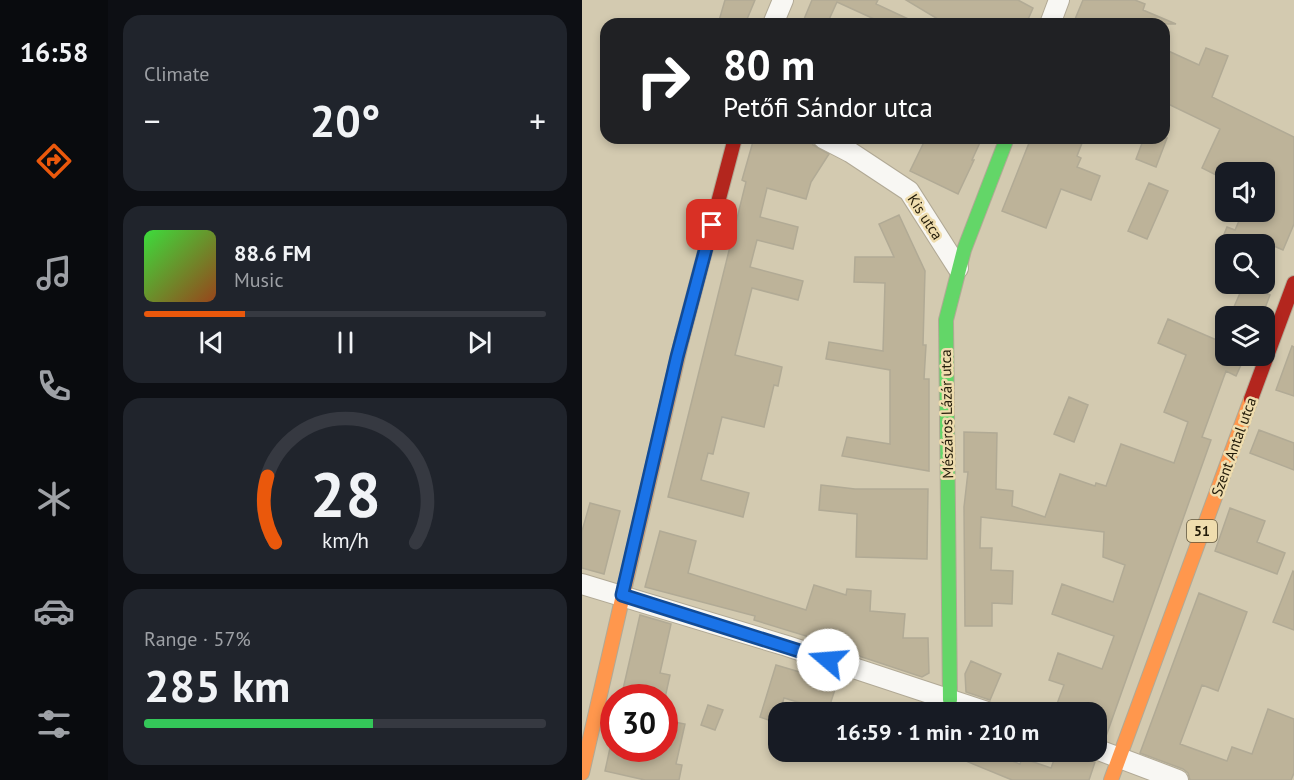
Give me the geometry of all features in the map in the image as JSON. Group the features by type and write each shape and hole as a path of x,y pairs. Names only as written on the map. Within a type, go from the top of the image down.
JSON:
{"street":[{"path":"776,18 783,0"},
{"path":"1052,18 1059,0"},
{"path":"582,773 677,357 733,144"},
{"name":"Kis utca","path":"835,144 909,191 958,268"},
{"name":"Mészáros Lázár utca","path":"950,700 946,320 950,294 958,268 1005,144"},
{"name":"Szent Antal utca","path":"1111,780 1294,283"},
{"path":"582,584 787,646 956,702"},
{"path":"1107,753 1178,780"}],"building":[{"path":"725,0 755,0 748,18 720,18"},
{"path":"812,0 878,0 876,4 906,18 872,18 837,2 830,18 804,18"},
{"path":"906,0 1018,0 1033,8 1029,18 936,18"},
{"path":"1083,0 1135,0 1145,4 1143,10 1162,18 1076,18"},
{"path":"1206,48 1228,56 1212,97 1294,137 1294,224 1283,250 1275,247 1275,234 1224,234 1227,227 1235,230 1239,222 1275,222 1275,162 1215,162 1215,174 1202,168 1220,129 1170,105 1170,52 1199,65"},
{"path":"752,144 813,144 829,154 811,182 806,199 767,188 760,217 798,227 793,249 757,240 750,267 803,281 798,300 752,288 735,355 782,367 778,386 774,385 764,427 722,417 713,454 708,453 701,480 749,493 743,517 668,497 746,182 742,180"},
{"path":"923,144 979,144 958,194 910,171"},
{"path":"1029,144 1082,144 1077,156 1081,158 1077,167 1100,176 1091,200 1061,189 1046,228 1002,211"},
{"path":"1142,144 1165,144 1156,167 1136,159"},
{"path":"1149,183 1168,191 1147,239 1128,231"},
{"path":"899,215 925,271 923,345 926,345 924,379 929,379 929,471 842,456 847,437 890,444 890,370 826,359 829,342 883,351 885,283 854,282 855,257 894,257 879,224"},
{"path":"1240,294 1270,295 1266,306 1234,306"},
{"path":"1168,319 1215,339 1215,366 1240,366 1236,376 1226,371 1202,437 1211,440 1107,733 1107,702 1058,702 1064,685 1049,680 1058,653 1102,669 1114,636 1052,614 1062,584 1113,602 1125,565 1103,557 1104,532 981,517 980,548 992,548 991,570 1013,571 1012,604 992,603 992,626 965,626 964,507 968,472 964,472 964,432 997,433 996,489 1013,491 1012,506 1045,517 1060,474 1095,486 1096,483 1106,486 1121,444 1174,463 1188,422 1164,412 1186,355 1158,343"},
{"path":"1292,346 1294,347 1294,396 1276,390"},
{"path":"1069,397 1088,405 1074,442 1054,434"},
{"path":"1259,430 1294,443 1294,470 1250,453"},
{"path":"821,485 855,489 928,489 927,559 856,557 857,514 819,510"},
{"path":"590,503 620,511 604,574 582,568 582,531"},
{"path":"1230,508 1265,521 1257,542 1285,553 1277,574 1215,551"},
{"path":"660,531 696,541 688,573 806,610 814,585 846,595 847,589 871,591 870,611 905,614 903,638 928,638 929,673 922,677 841,650 842,647 754,620 755,616 645,587"},
{"path":"1294,572 1294,630 1273,622"},
{"path":"1199,593 1247,612 1218,691 1202,685 1180,744 1227,761 1232,747 1252,754 1268,709 1294,719 1294,773 1291,780 1190,780 1188,773 1183,769 1140,753"},
{"path":"640,615 671,624 660,673 670,675 668,684 624,684"},
{"path":"971,661 1001,674 990,700 966,692 965,674"},
{"path":"776,665 837,683 831,702 798,702 784,698 783,702 768,702 768,720 760,717"},
{"path":"708,705 723,710 715,730 701,725"},
{"path":"678,723 685,724 678,755"},
{"path":"607,762 676,762 676,764 682,765 679,780 645,780 605,771"},
{"path":"968,762 1020,764 1021,762 1034,762 1051,768 1053,762 1095,762 1089,780 1012,780"}],"traffic: fast":[{"path":"950,700 946,320 964,250 1005,144"}],"traffic: slow":[{"path":"582,773 682,339"},
{"path":"1111,780 1251,399"}],"traffic: jam":[{"path":"682,339 733,144"},
{"path":"1251,399 1294,283"}],"route":[{"path":"712,225 677,357 622,595 828,660"}]}
